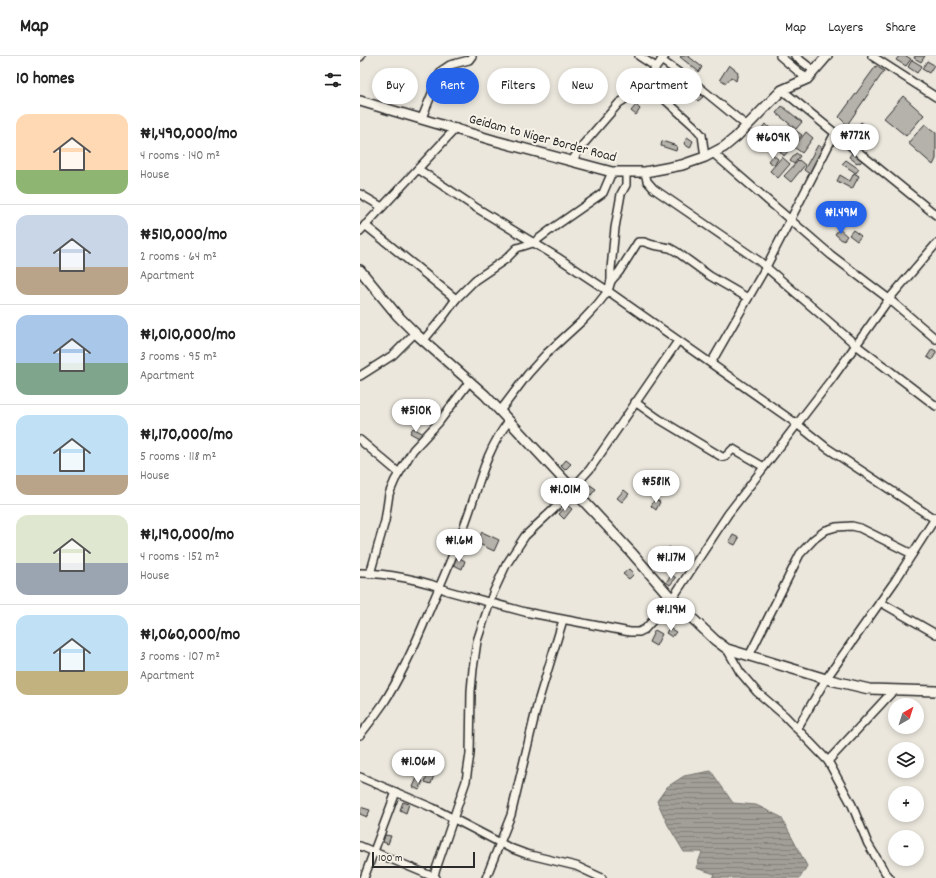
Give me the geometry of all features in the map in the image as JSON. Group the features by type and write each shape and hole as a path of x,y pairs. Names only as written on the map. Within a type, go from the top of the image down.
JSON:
{"main road":[{"path":"807,79 813,70 827,56"},
{"name":"Geidam to Niger Border Road","path":"360,101 612,172 645,172 682,165 709,155 724,147 782,90 807,79"},
{"path":"360,270 388,304 415,333 470,381 500,411 672,599 715,640 727,649 826,679 869,689 936,691"}],"street":[{"path":"422,118 441,71 450,65 469,60 472,56"},
{"path":"639,56 656,67 663,58 747,126"},
{"path":"780,56 807,79"},
{"path":"795,56 813,70"},
{"path":"872,56 936,97"},
{"path":"782,90 936,215"},
{"path":"572,161 581,147 618,104"},
{"path":"670,104 702,135 709,155 936,339"},
{"path":"360,231 456,128"},
{"path":"711,362 766,267 835,133"},
{"path":"418,169 608,291 798,424 827,448 935,519 880,602 826,679 797,730"},
{"path":"424,340 456,299 475,280 506,259 517,248 533,243 556,225 603,193 612,172"},
{"path":"500,411 537,364 597,305 608,291 611,281 615,228 621,194 626,185 626,172"},
{"path":"645,172 647,181 654,189 754,257 856,345 936,406"},
{"path":"360,194 382,207"},
{"path":"365,225 456,299"},
{"path":"611,281 619,272 638,242 644,242 670,248 710,276 748,298"},
{"path":"360,573 410,580 440,587 448,591 489,603 563,620 630,632 639,632 645,629 672,599 728,514 798,424 889,300 936,244"},
{"path":"360,376 393,355 415,333"},
{"path":"360,846 434,878 467,774 470,754 473,668 477,641 489,603 506,565 524,536 554,509 590,469 678,341"},
{"path":"370,574 385,521 389,494 399,473 413,450 439,422 470,381"},
{"path":"635,402 659,419 722,457 725,457 733,449 764,467"},
{"path":"360,736 384,703 408,661 440,587 466,521 491,449 500,432 509,421"},
{"path":"360,440 399,473"},
{"path":"749,656 800,554 814,539 826,530 836,527 852,526 860,528 912,554"},
{"path":"880,602 936,634"},
{"path":"486,878 511,815 538,702 563,620"},
{"path":"727,649 740,672 758,692 785,716 828,761 852,805 868,844 890,878"},
{"path":"828,761 894,690"},
{"path":"360,777 454,818 462,825 510,848 526,854 576,866 602,878"},
{"path":"364,878 396,792"}],"shaded area":[{"path":"711,771 733,803 756,805 781,817 807,866 800,878 713,878 715,874 696,868 702,852 684,852 668,825 657,801 667,787 684,776"}],"building":[{"path":"688,56 702,67 694,68 680,57"},
{"path":"899,56 906,56 911,59 906,66 896,60"},
{"path":"915,56 925,56 921,62 914,58"},
{"path":"912,60 922,66 917,73 908,67"},
{"path":"927,61 934,65 929,73 922,69"},
{"path":"729,65 738,72 736,81 731,77 726,83 720,79"},
{"path":"876,66 884,71 847,125 839,117"},
{"path":"903,96 924,115 906,136 884,118"},
{"path":"636,105 640,109 636,115 631,111"},
{"path":"782,106 802,122 796,129 776,113"},
{"path":"861,122 873,132 867,140 854,131"},
{"path":"765,124 785,140 779,146 760,131"},
{"path":"925,124 936,133 936,159 933,165 908,143"},
{"path":"795,130 802,135 784,156 778,149"},
{"path":"806,132 813,138 802,153 794,147"},
{"path":"687,137 693,141 690,148 684,144"},
{"path":"662,141 677,146 676,151 661,146"},
{"path":"818,145 824,149 811,175 804,170"},
{"path":"796,153 800,156 794,164 790,161"},
{"path":"852,153 862,160 860,163 857,163 849,157"},
{"path":"773,155 778,159 774,165 768,161"},
{"path":"782,157 790,164 778,178 770,171"},
{"path":"799,160 805,165 791,182 784,176"},
{"path":"846,160 859,169 856,173 842,164"},
{"path":"854,173 859,176 852,189 837,181 840,175 850,181"},
{"path":"839,229 847,236 843,241 835,234"},
{"path":"853,230 861,236 857,241 849,235"},
{"path":"932,349 936,351 936,353 932,360 927,357"},
{"path":"413,428 422,433 419,438 410,433"},
{"path":"566,460 571,464 565,470 561,466"},
{"path":"590,485 596,489 591,495 585,492"},
{"path":"624,490 629,494 622,502 617,498"},
{"path":"655,499 660,502 656,510 651,506"},
{"path":"567,505 572,509 564,519 559,514"},
{"path":"482,532 499,540 494,551 477,543"},
{"path":"733,535 739,538 735,545 729,542"},
{"path":"669,547 675,551 670,558 664,554"},
{"path":"456,556 465,561 462,569 452,564"},
{"path":"629,569 634,574 629,579 623,574"},
{"path":"672,575 676,578 670,585 666,582"},
{"path":"669,628 676,632 672,637 666,633"},
{"path":"655,630 662,634 656,646 649,642"},
{"path":"430,766 436,769 431,784 425,782"},
{"path":"417,778 423,781 419,790 413,787"},
{"path":"403,802 409,804 406,813 400,810"},
{"path":"360,807 370,810 367,817 360,814"},
{"path":"385,835 391,836 388,844 383,842"}]}
